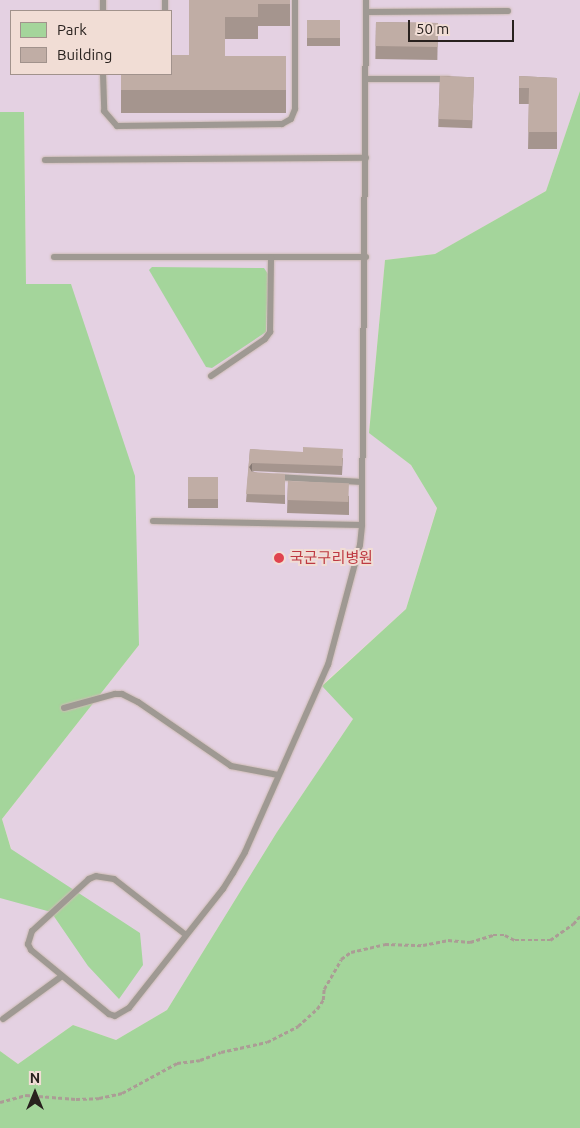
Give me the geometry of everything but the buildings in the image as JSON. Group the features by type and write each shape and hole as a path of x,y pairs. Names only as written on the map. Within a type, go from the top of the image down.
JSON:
{"lane":[{"path":"103,75 104,111 117,126 282,124 291,119 294,109 294,0"},
{"path":"186,935 114,879 96,876 89,879 28,937 28,944 31,950 109,1014 116,1016 129,1008 186,935 232,873 244,852 328,665 360,545 362,525 366,257 366,0"},
{"path":"366,12 508,11"},
{"path":"366,79 460,80"},
{"path":"45,160 366,158"},
{"path":"54,257 366,257"},
{"path":"210,376 268,336 271,329 271,257"},
{"path":"274,477 362,482"},
{"path":"153,521 362,525"},
{"path":"64,708 115,694 122,694 138,702 231,766 278,775"},
{"path":"3,1019 62,976"}],"path":[{"path":"0,1102 26,1095 76,1099 107,1096 133,1089 152,1075 176,1063 200,1060 221,1052 267,1042 298,1026 317,1009 323,1000 324,988 341,959 351,952 380,945 423,945 448,940 470,942 493,935 505,935 514,940 550,940 573,924 580,916"}],"shaded area":[{"name":"국군구리병원","path":"0,0 580,0 580,91 546,191 435,254 385,260 369,432 411,465 437,507 406,609 322,685 353,719 277,832 167,1010 116,1040 73,1025 18,1064 0,1051 0,863 11,848 2,819 139,645 26,285 24,112 0,112"}],"green space":[{"path":"580,91 580,1128 0,1128 0,1051 18,1064 73,1025 116,1040 167,1010 277,832 353,719 322,686 406,609 437,508 411,465 369,433 385,260 435,254 546,191"},
{"path":"0,112 24,112 26,284 71,284 135,476 139,645 2,819 11,849 140,933 143,965 119,999 88,966 51,912 0,898"},
{"path":"152,267 264,268 268,274 266,332 212,368 206,367 149,270"}],"place":[{"name":"국군구리병원","path":"279,558"}]}
